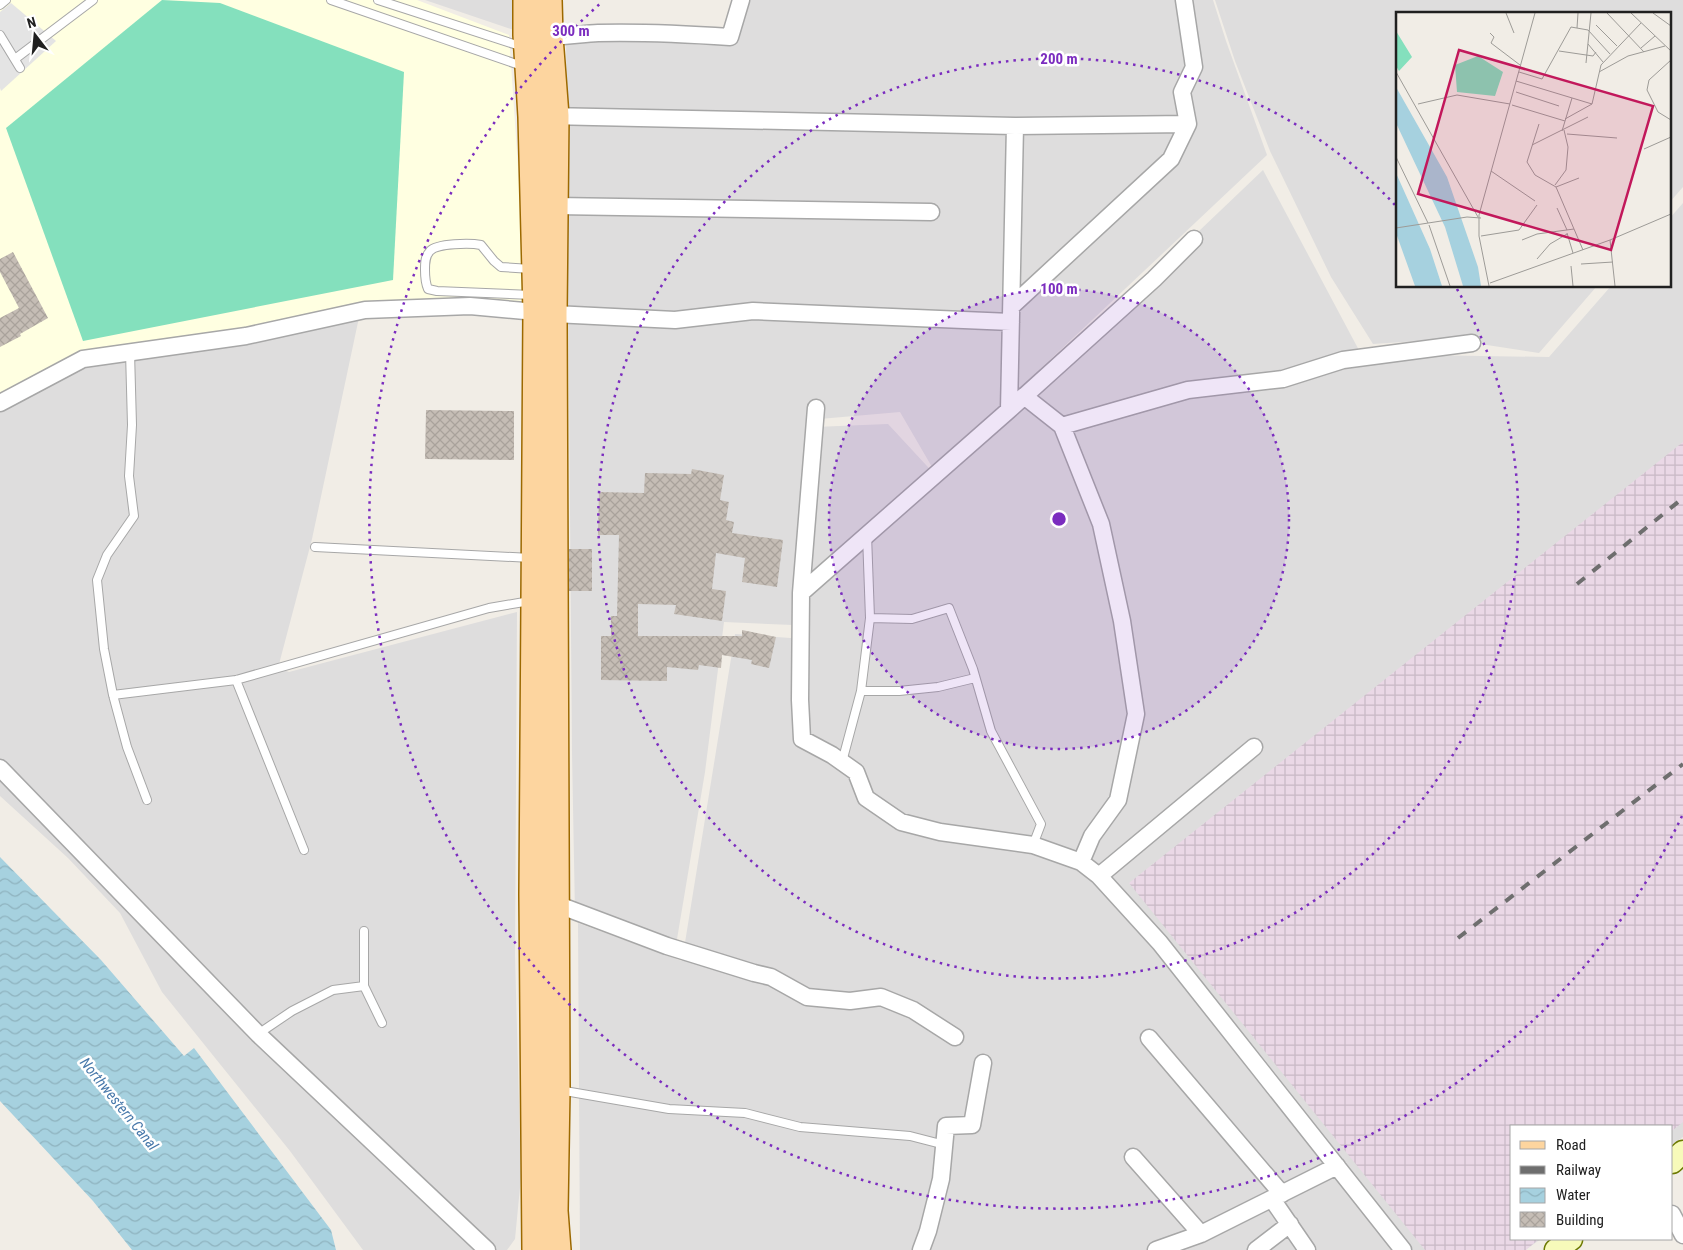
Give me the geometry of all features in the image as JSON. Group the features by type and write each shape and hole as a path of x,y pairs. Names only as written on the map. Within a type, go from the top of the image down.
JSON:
{"main road":[{"path":"526,0 533,47 556,116 556,206 542,307 535,558 532,895 535,1238 527,1250"},
{"path":"549,0 533,47 531,117 535,270 542,307 555,904 557,1090 555,1210 558,1250"},
{"path":"1673,1161 1683,1152"},
{"path":"1556,1250 1570,1240"}],"street":[{"path":"533,47 597,33 674,33 730,36 741,0"},
{"path":"0,402 83,360 246,336 365,310 470,306 542,307 675,320 752,311 1011,314 1170,159 1188,124 1182,92 1194,67 1184,0"},
{"path":"531,117 1015,126 1188,124"},
{"path":"1009,410 1015,126"},
{"path":"556,206 931,212"},
{"path":"801,593 1009,410 1154,279 1194,239"},
{"path":"1062,426 1188,390 1282,378 1344,360 1386,353 1472,343"},
{"path":"1024,396 1062,426 1101,524 1122,621 1136,714 1118,800 1092,836 1081,862"},
{"path":"816,408 801,593 800,700 802,739 832,755 856,772 866,798 901,822 940,832 1033,845 1081,862 1099,876 1160,943 1403,1250"},
{"path":"1099,876 1254,747"},
{"path":"0,768 258,1034 486,1250"},
{"path":"532,895 667,946 754,974 771,977 807,996 850,1001 880,997 913,1010 955,1037"},
{"path":"1149,1038 1277,1197 1290,1224 1307,1250"},
{"path":"921,1250 941,1179 946,1126 972,1125 983,1063"},
{"path":"1133,1157 1201,1234"},
{"path":"1156,1250 1201,1234 1337,1166"},
{"path":"1673,1216 1683,1235"},
{"path":"1256,1250 1290,1224"}],"lane":[{"path":"0,5 6,0"},
{"path":"15,59 92,0"},
{"path":"330,0 452,42 533,47"},
{"path":"378,0 533,47"},
{"path":"452,42 456,25"},
{"path":"0,35 20,68"},
{"path":"535,270 500,267 481,245 435,247 430,251 425,260 425,282 428,289 437,291 542,307"},
{"path":"130,352 132,426 129,476 134,516 107,555 97,580 104,649 113,695 127,747 146,800"},
{"path":"842,762 861,691 870,618 868,535"},
{"path":"315,547 535,558"},
{"path":"113,695 236,680 489,608 535,600"},
{"path":"870,618 912,619 949,608 975,678 991,731 1041,824 1033,845"},
{"path":"861,691 899,691 938,687 975,678"},
{"path":"236,680 304,850"},
{"path":"364,931 364,986 382,1023"},
{"path":"258,1034 292,1011 333,990 364,986"},
{"path":"557,1090 669,1109 745,1113 800,1127 910,1136 945,1146"}],"shaded area":[{"path":"0,0 417,0 509,35 528,314 441,309 206,336 88,357 0,403"},
{"path":"425,0 513,0 514,30"},
{"path":"735,0 1213,0 1267,155 1002,405 932,467 900,412 808,420 793,625 724,622 705,772 676,945 575,913 566,31 728,35"},
{"path":"1215,0 1683,0 1683,187 1670,202 1670,12 1396,12 1396,288 1595,288 1539,353 1448,339 1373,344 1331,277 1270,151 1235,61"},
{"path":"11,3 56,41 1,91 0,12"},
{"path":"1263,170 1361,354 1549,357 1609,288 1670,288 1670,218 1683,203 1683,1137 1673,1144 1673,1125 1510,1125 1510,1240 1540,1240 1525,1250 580,1250 578,923 682,961 735,634 805,639 815,427 888,424 939,479"},
{"path":"361,308 312,539 278,668 289,672 517,612 515,956 521,1177 515,1239 507,1250 363,1250 290,1151 162,992 120,913 68,858 0,796 0,406 64,364"},
{"path":"1683,442 1683,1122 1673,1130 1673,1125 1510,1125 1510,1240 1538,1240 1526,1250 1425,1250 1129,883"}],"green space":[{"path":"162,0 220,3 404,72 393,280 83,341 6,128"}],"water":[{"name":"Northwestern Canal","path":"0,857 101,960 184,1056 194,1048 331,1230 336,1250 132,1250 93,1201 0,1101"}],"building":[{"path":"13,252 48,318 0,347 0,318 19,308 0,272 0,259"},
{"path":"426,410 514,411 514,460 425,459"},
{"path":"692,469 724,475 720,500 729,502 726,520 734,522 732,533 783,540 777,587 742,582 745,558 716,553 712,589 726,591 722,621 674,614 676,605 638,604 638,636 742,636 742,630 776,637 769,668 751,664 752,660 722,655 721,668 699,665 698,670 667,667 667,681 601,680 601,636 611,636 611,616 617,616 619,535 598,535 599,492 644,493 645,473 691,474"},
{"path":"569,549 592,549 592,591 569,591"}],"railway":[{"path":"1577,584 1683,498"},
{"path":"1458,938 1683,764"}]}
